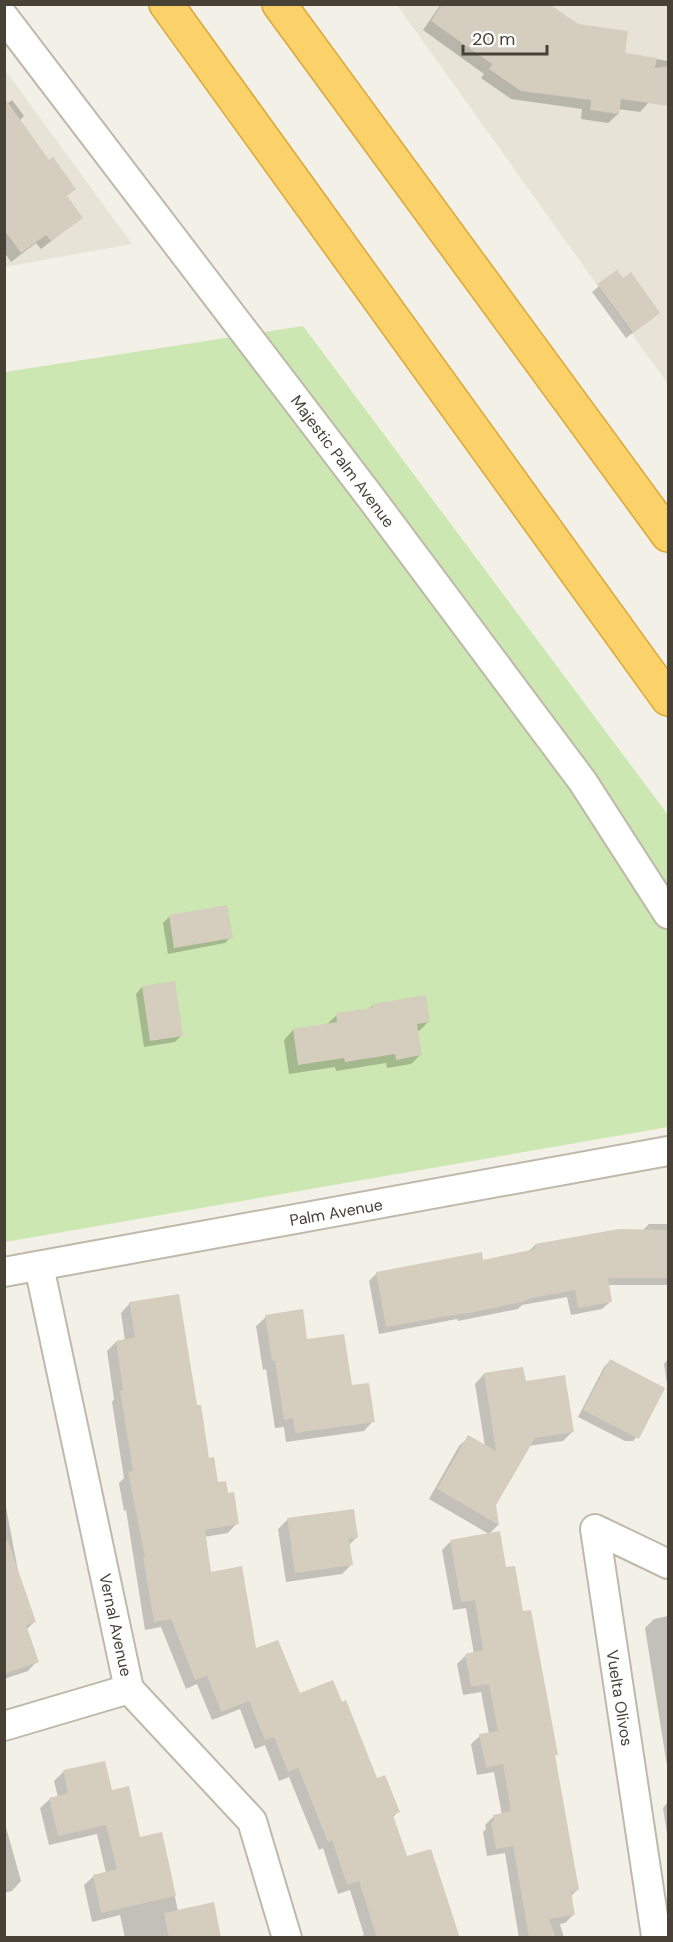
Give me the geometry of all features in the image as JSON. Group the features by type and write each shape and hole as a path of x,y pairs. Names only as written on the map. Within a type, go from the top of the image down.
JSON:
{"highway":[{"path":"166,4 669,699"},
{"path":"279,4 669,535"}],"street":[{"name":"Majestic Palm Avenue","path":"4,17 371,498 583,782 669,914"},
{"name":"Palm Avenue","path":"4,1272 669,1151"},
{"name":"Vernal Avenue","path":"39,1266 129,1689 252,1821 287,1938"},
{"name":"Vuelta Olivos","path":"669,1564 595,1529 656,1936 669,1934"},
{"path":"4,1726 129,1689"}],"shaded area":[{"path":"397,5 668,5 668,384"},
{"path":"5,70 132,244 5,267"}],"green space":[{"path":"303,326 668,815 668,1127 5,1242 5,372"}],"building":[{"path":"442,4 549,4 578,24 628,31 625,53 657,58 655,68 669,66 669,106 621,99 619,114 590,110 591,100 521,91 489,69 492,64 431,21"},
{"path":"4,97 49,160 53,157 76,189 67,196 83,218 51,241 46,235 21,253 4,230"},
{"path":"617,270 623,278 631,272 660,313 633,333 597,284"},
{"path":"227,905 233,938 174,948 169,915"},
{"path":"175,981 183,1036 150,1041 142,986"},
{"path":"426,995 430,1022 417,1024 422,1055 396,1060 395,1054 345,1062 344,1058 298,1065 293,1029 337,1022 336,1013 372,1008 372,1004"},
{"path":"619,1229 669,1230 669,1278 608,1278 612,1302 578,1308 575,1290 465,1314 386,1327 376,1272 482,1252 483,1260 535,1249 535,1244"},
{"path":"179,1294 197,1405 201,1405 209,1458 214,1457 218,1482 226,1481 228,1493 234,1492 239,1524 205,1530 211,1572 242,1566 256,1648 278,1640 300,1693 333,1680 342,1702 346,1700 377,1778 385,1775 400,1812 393,1815 407,1856 431,1849 460,1938 377,1938 359,1881 347,1885 332,1840 328,1842 298,1768 288,1772 274,1737 265,1740 249,1701 221,1712 207,1676 195,1680 171,1619 154,1622 143,1557 145,1557 128,1472 133,1471 120,1391 123,1390 116,1341 135,1337 129,1302"},
{"path":"303,1309 307,1339 344,1334 352,1385 369,1383 375,1422 295,1433 293,1418 284,1420 265,1315"},
{"path":"610,1359 665,1388 639,1439 583,1410"},
{"path":"523,1367 526,1381 565,1375 574,1432 535,1438 496,1505 499,1525 437,1489 468,1435 496,1451 484,1373"},
{"path":"354,1509 358,1538 349,1539 353,1565 295,1573 287,1518"},
{"path":"500,1531 506,1567 515,1566 523,1611 531,1610 558,1755 555,1755 579,1890 571,1892 575,1915 549,1919 556,1938 529,1938 513,1846 496,1849 491,1822 494,1821 493,1815 511,1811 503,1764 486,1768 479,1734 498,1731 489,1684 471,1687 465,1654 483,1650 475,1600 461,1602 450,1540"},
{"path":"4,1541 8,1541 36,1622 26,1625 39,1662 4,1674"},
{"path":"105,1761 112,1790 129,1786 140,1837 162,1832 176,1896 101,1913 93,1875 117,1869 106,1825 58,1836 49,1798 68,1793 63,1770"},
{"path":"214,1902 221,1938 169,1938 164,1913"}]}
